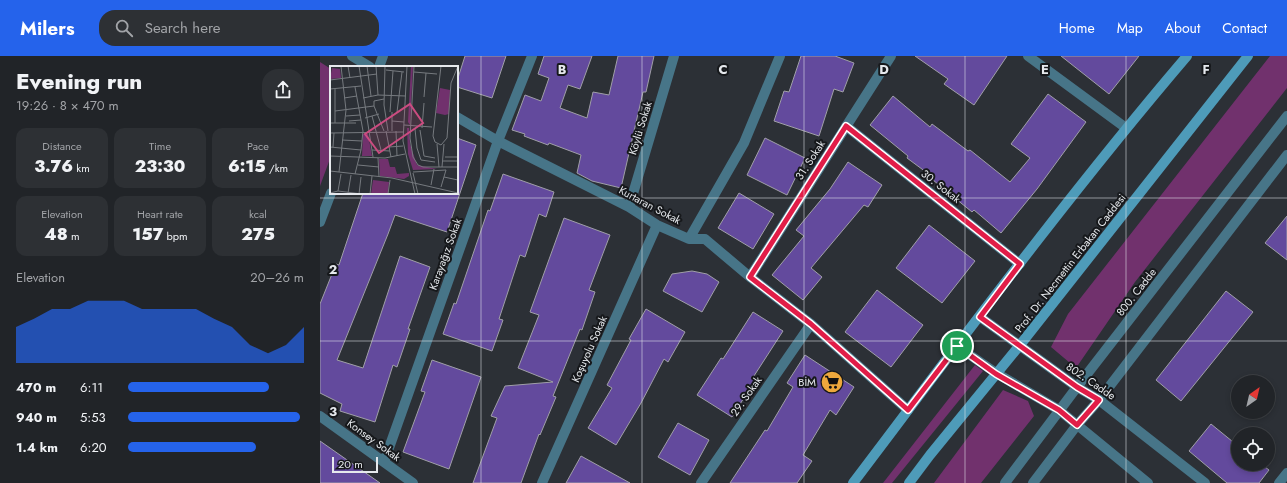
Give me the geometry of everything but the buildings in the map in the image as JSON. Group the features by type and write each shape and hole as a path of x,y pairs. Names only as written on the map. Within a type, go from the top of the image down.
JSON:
{"main road":[{"path":"853,483 1126,128 1187,56"},
{"name":"Prof. Dr. Necmettin Erbakan Caddesi","path":"909,483 1248,56"}],"street":[{"path":"352,56 368,66"},
{"path":"379,66 383,56"},
{"name":"Karayağız Sokak","path":"384,462 498,141 532,56"},
{"name":"Köylü Sokak","path":"629,207 674,56"},
{"path":"689,239 744,143 780,56"},
{"name":"31. Sokak","path":"750,277 891,56"},
{"path":"1028,56 1126,128"},
{"name":"800. Cadde","path":"1005,483 1059,410 1287,116"},
{"name":"Kurtaran Sokak","path":"458,118 498,141 629,207 657,225 689,239 705,239 750,277 811,324 908,410"},
{"name":"30. Sokak","path":"846,126 1020,264"},
{"path":"1033,483 1077,425 1099,400 1287,155"},
{"path":"320,222 331,194"},
{"name":"Koşuyolu Sokak","path":"542,483 657,225"},
{"name":"802. Cadde","path":"980,317 1077,387 1099,400 1205,483"},
{"name":"29. Sokak","path":"701,483 811,324"},
{"path":"957,346 996,374 1059,410 1148,483"},
{"name":"Konsey Sokak","path":"320,416 413,483"},
{"path":"1279,483 1287,473"}],"shaded area":[{"path":"1270,56 1287,56 1287,88 1135,282 1076,368 1051,347 1068,314"},
{"path":"320,62 330,68 330,159 320,186"},
{"path":"975,365 983,371 892,483 883,483"},
{"path":"1003,390 1028,401 1034,416 981,483 934,483"}],"place":[{"name":"BİM","path":"832,382"}],"route":[{"path":"846,126 1020,264 980,317 1077,387 1099,400 1077,425 1059,410 996,374 957,346 908,410 811,324 750,277 846,126"}]}
